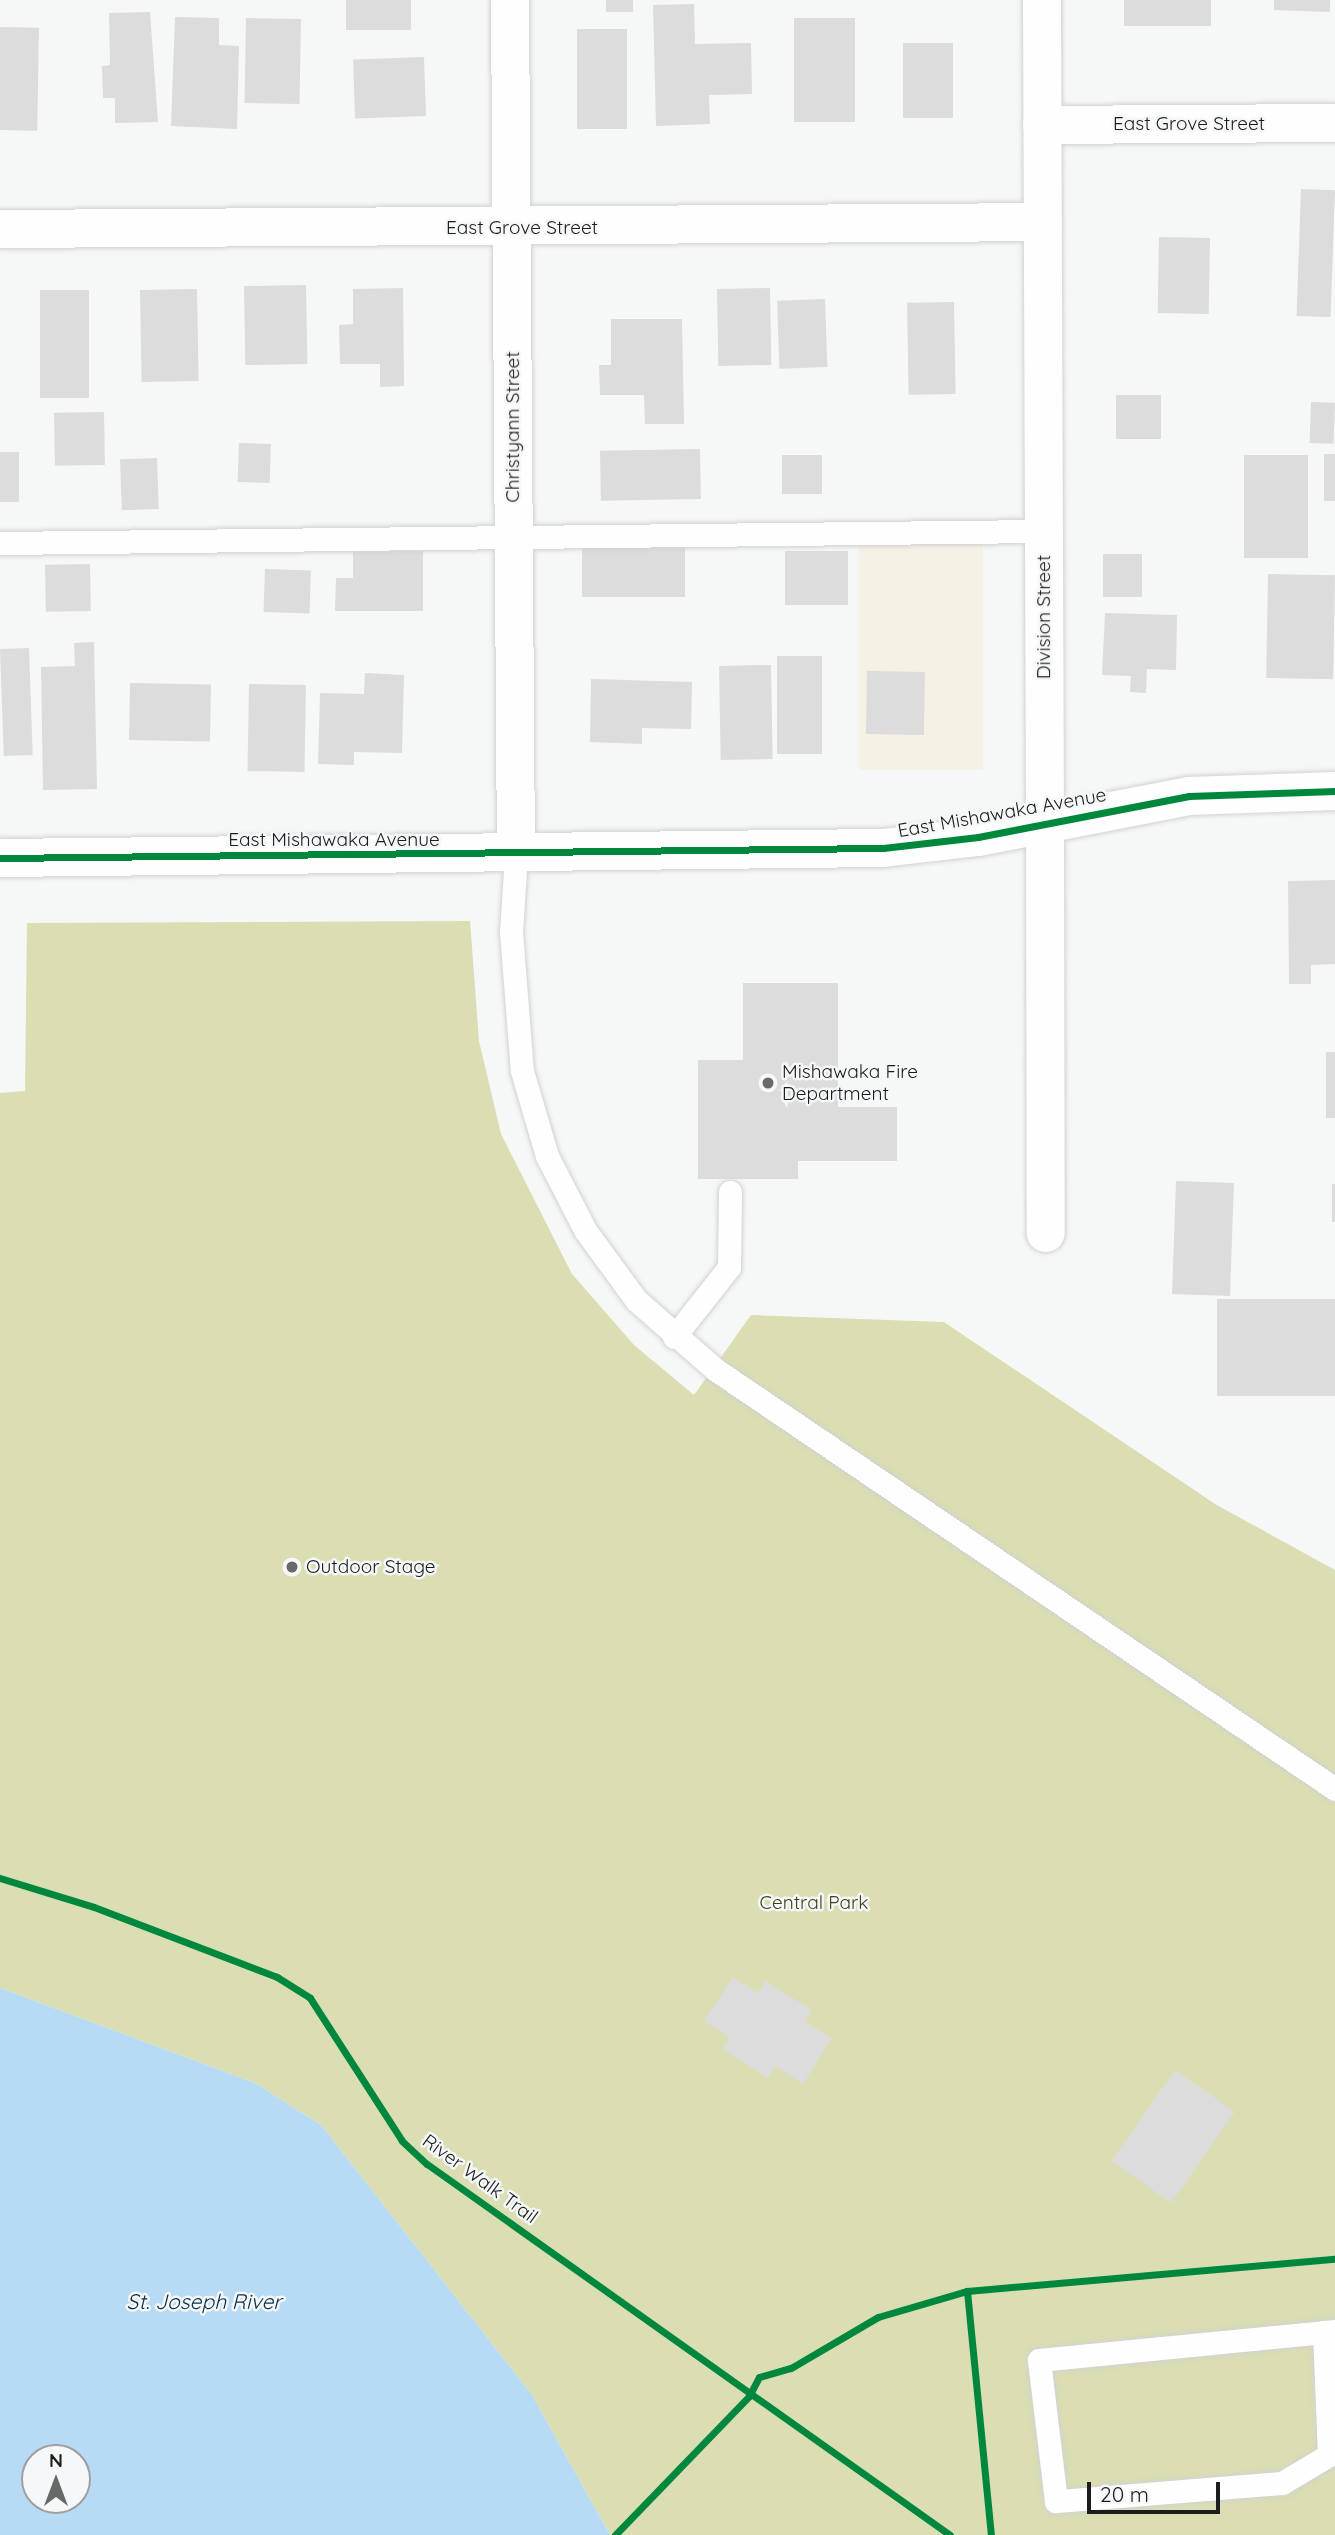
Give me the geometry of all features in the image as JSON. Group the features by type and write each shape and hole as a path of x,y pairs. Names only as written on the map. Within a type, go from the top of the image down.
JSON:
{"street":[{"name":"Christyann Street","path":"510,0 516,855"},
{"name":"Division Street","path":"1042,0 1046,1233"},
{"name":"East Grove Street","path":"1042,125 1335,123"},
{"name":"East Grove Street","path":"0,229 512,228 1043,222"},
{"name":"East Mishawaka Avenue","path":"0,858 516,855 883,848 1045,824 1189,796 1335,791"}],"lane":[{"path":"0,542 1044,531"},
{"path":"516,855 511,932 522,1070 547,1156 584,1230 636,1300 674,1338 1335,1789"},
{"path":"674,1338 729,1267 730,1192"},
{"path":"1330,2331 1329,2455 1282,2483 1056,2501 1039,2360 1330,2331"}],"shaded area":[{"path":"859,537 983,537 983,770 859,770"}],"green space":[{"name":"Central Park","path":"470,921 479,1041 501,1134 572,1274 634,1345 694,1395 751,1315 944,1322 1215,1504 1335,1570 1335,2535 610,2535 532,2395 321,2125 255,2083 0,1988 0,1093 25,1091 27,923"}],"water":[{"name":"St. Joseph River","path":"0,1988 255,2083 321,2125 532,2395 610,2535 0,2535"}],"building":[{"path":"346,0 411,0 411,30 346,30"},
{"path":"606,0 633,0 633,12 606,12"},
{"path":"1124,0 1211,0 1211,26 1124,26"},
{"path":"1274,0 1330,0 1330,12 1274,10"},
{"path":"694,4 695,44 751,43 752,94 709,95 710,124 656,126 653,5"},
{"path":"150,12 158,122 115,123 115,98 103,98 102,66 110,65 109,13"},
{"path":"175,17 219,18 219,45 239,46 237,129 171,126"},
{"path":"246,18 301,19 300,104 245,103"},
{"path":"794,18 855,18 855,122 794,122"},
{"path":"0,27 39,28 37,131 0,130"},
{"path":"577,29 627,29 627,129 577,129"},
{"path":"903,43 953,43 953,118 903,118"},
{"path":"424,57 426,116 355,118 353,59"},
{"path":"1301,189 1335,190 1331,317 1297,316"},
{"path":"1159,237 1210,238 1209,314 1158,313"},
{"path":"306,285 307,364 245,365 244,286"},
{"path":"403,288 404,386 380,387 380,364 340,364 339,325 353,324 353,289"},
{"path":"770,288 771,365 718,366 717,289"},
{"path":"197,289 199,381 142,382 140,290"},
{"path":"40,290 89,290 89,398 40,398"},
{"path":"825,299 827,367 779,369 777,301"},
{"path":"954,302 956,394 909,395 907,303"},
{"path":"611,319 682,319 684,424 645,424 644,395 600,395 599,365 611,365"},
{"path":"1116,395 1161,395 1161,439 1116,439"},
{"path":"1311,402 1335,403 1334,444 1310,443"},
{"path":"104,412 105,465 55,466 54,413"},
{"path":"239,443 271,444 270,483 238,482"},
{"path":"700,449 701,499 601,501 600,451"},
{"path":"0,452 19,452 19,502 0,502"},
{"path":"1324,454 1335,454 1335,501 1324,501"},
{"path":"782,455 822,455 822,494 782,494"},
{"path":"1244,455 1308,455 1308,558 1244,558"},
{"path":"157,458 159,509 122,510 120,459"},
{"path":"582,547 685,547 685,597 582,597"},
{"path":"353,550 423,551 423,611 335,611 336,578 353,578"},
{"path":"785,551 848,551 848,605 785,605"},
{"path":"1103,554 1142,554 1142,597 1103,597"},
{"path":"90,564 91,611 46,612 45,565"},
{"path":"265,569 311,571 309,614 263,612"},
{"path":"1268,574 1335,575 1333,679 1266,678"},
{"path":"1105,613 1177,615 1176,670 1147,669 1146,693 1130,692 1131,676 1102,675"},
{"path":"94,642 97,789 43,790 41,667 75,666 74,643"},
{"path":"29,648 33,755 4,756 0,649"},
{"path":"777,656 822,656 822,754 777,754"},
{"path":"771,665 773,759 721,760 719,666"},
{"path":"867,671 925,672 924,735 866,734"},
{"path":"365,673 404,675 402,753 354,752 354,765 318,764 320,693 364,694"},
{"path":"591,679 692,682 691,729 642,728 642,744 590,742"},
{"path":"130,683 211,684 210,741 129,740"},
{"path":"249,684 306,685 304,772 247,771"},
{"path":"1335,880 1335,964 1311,965 1311,984 1289,984 1288,881"},
{"name":"Mishawaka Fire Department","path":"743,983 838,983 838,1107 897,1107 897,1161 798,1161 798,1179 698,1179 698,1060 743,1060"},
{"path":"1326,1052 1335,1052 1335,1118 1326,1118"},
{"path":"1176,1181 1234,1183 1230,1296 1172,1294"},
{"path":"1332,1184 1335,1184 1335,1222 1332,1222"},
{"path":"1217,1299 1335,1299 1335,1396 1217,1396"},
{"path":"733,1977 758,1993 765,1981 812,2010 805,2022 832,2038 803,2084 775,2066 768,2078 722,2049 730,2038 704,2021"},
{"path":"1175,2070 1235,2112 1171,2203 1111,2161"}],"cycle path":[{"path":"0,858 883,848 978,837 1189,796 1335,791"},
{"name":"River Walk Trail","path":"0,1878 94,1907 277,1977 310,1998 402,2141 427,2164 950,2535"},
{"path":"615,2535 749,2396 759,2377 791,2368 878,2317 967,2291 1335,2259"},
{"path":"967,2291 991,2535"}],"place":[{"name":"Mishawaka Fire Department","path":"768,1083"},
{"name":"Outdoor Stage","path":"292,1567"}]}
